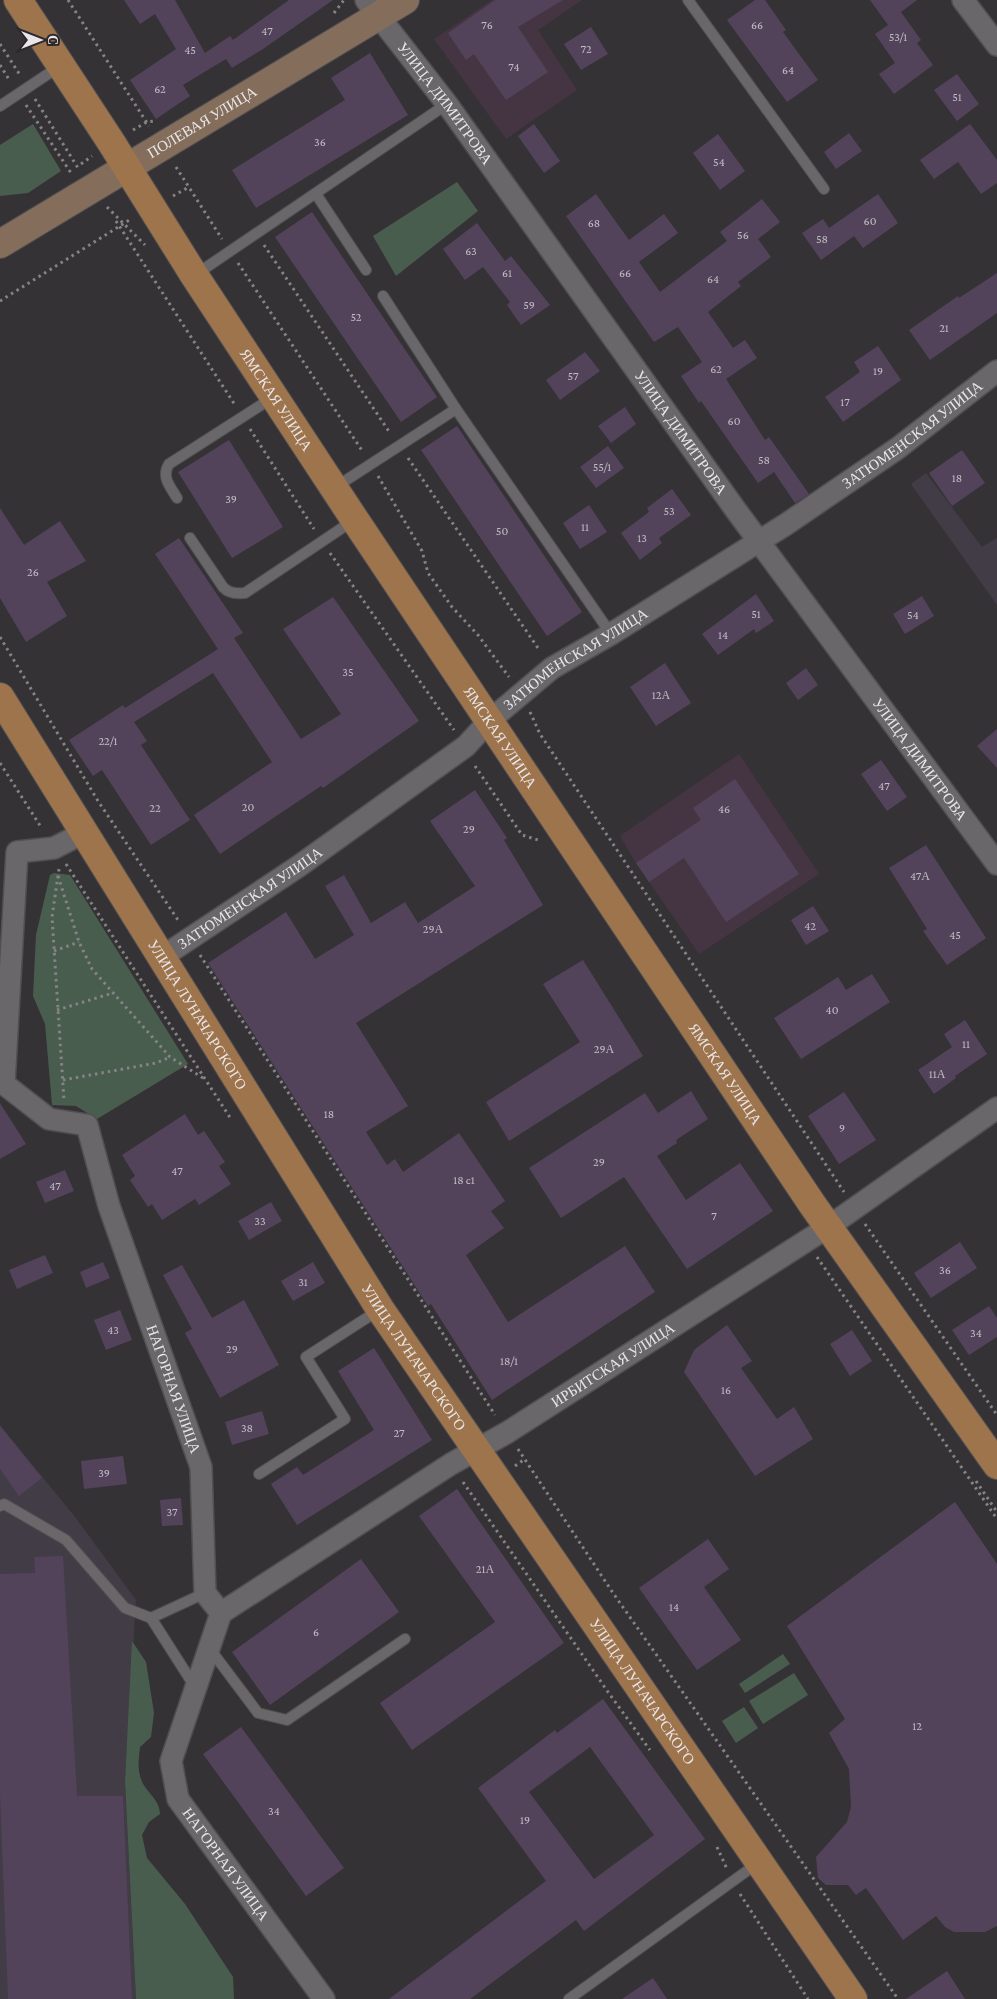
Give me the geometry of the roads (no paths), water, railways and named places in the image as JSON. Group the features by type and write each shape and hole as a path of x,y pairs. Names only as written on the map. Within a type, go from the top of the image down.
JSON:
{"main road":[{"name":"ЯМСКАЯ УЛИЦА","path":"18,0 273,397 489,720 816,1233 997,1465"},
{"name":"УЛИЦА ЛУНАЧАРСКОГО","path":"0,697 380,1310 853,1999"}],"street":[{"name":"ПОЛЕВАЯ УЛИЦА","path":"0,244 162,146 371,9 406,0"},
{"path":"963,0 997,45"},
{"name":"УЛИЦА ДИМИТРОВА","path":"371,9 446,104 759,542 997,864"},
{"name":"ЗАТЮМЕНСКАЯ УЛИЦА","path":"162,957 191,940 466,746 489,720 522,695 552,668 611,634 759,542 898,448 997,371"},
{"name":"НАГОРНАЯ УЛИЦА","path":"85,832 54,848 10,852 4,1084 48,1119 87,1125 109,1206 201,1467 205,1593"},
{"name":"ИРБИТСКАЯ УЛИЦА","path":"222,1613 451,1464 508,1432 854,1209 997,1108"},
{"path":"205,1593 222,1613"},
{"name":"НАГОРНАЯ УЛИЦА","path":"222,1613 171,1761 178,1799 324,1999"}],"lane":[{"path":"688,0 824,189"},
{"path":"0,106 60,65"},
{"path":"194,276 446,104"},
{"path":"316,194 366,270"},
{"path":"383,296 456,409 611,634"},
{"path":"177,498 166,479 165,472 169,464 273,397"},
{"path":"334,488 456,409"},
{"path":"190,538 222,587 229,592 245,593 355,520"},
{"path":"259,1474 345,1419 306,1357 380,1310"},
{"path":"0,1506 4,1504 20,1512 66,1540 125,1608 150,1618 196,1688"},
{"path":"150,1618 205,1593"},
{"path":"210,1649 258,1713 287,1720 404,1639"},
{"path":"568,1999 759,1862"}]}
